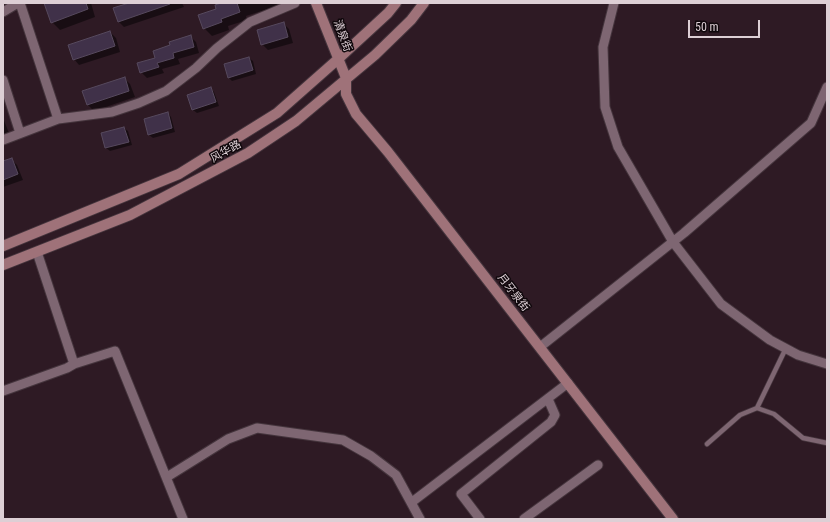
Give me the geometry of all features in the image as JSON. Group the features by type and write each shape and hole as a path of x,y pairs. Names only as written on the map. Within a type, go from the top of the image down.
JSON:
{"street":[{"path":"3,12 19,3 58,119"},
{"path":"3,140 58,119 112,112 139,103 166,91 196,68 217,48 250,22 295,3"},
{"name":"清泉街","path":"316,3 346,78"},
{"path":"3,246 179,174 277,113 338,60 388,13 396,3"},
{"name":"风华路","path":"3,265 130,215 248,153 296,121 375,55 411,20 424,3"},
{"path":"614,3 603,47 605,106 618,148 673,242 721,304 770,340 827,364"},
{"name":"月牙泉街","path":"346,78 346,94 356,114 540,347 673,519"},
{"path":"3,80 20,133"},
{"path":"540,347 673,242 811,123 827,87"},
{"path":"238,137 247,143 248,153"},
{"path":"37,252 74,364"},
{"path":"3,391 67,368 74,364 115,351 183,519"},
{"path":"412,502 568,383"},
{"path":"480,519 461,494 551,422 555,415 548,398"},
{"path":"167,477 228,439 257,428 343,440 372,456 396,475 420,519"},
{"path":"524,519 598,465"}],"lane":[{"path":"757,408 786,348"},
{"path":"707,444 740,415 757,408 774,414 803,438 827,443"}],"building":[{"path":"44,3 86,3 88,9 51,23"},
{"path":"129,3 170,4 118,22 113,8"},
{"path":"221,3 237,3 240,12 221,19 222,22 203,29 198,15 216,9 215,5"},
{"path":"284,22 288,37 261,45 257,30"},
{"path":"110,31 115,46 73,60 68,45"},
{"path":"191,35 194,47 173,53 174,58 157,63 159,67 140,73 137,63 155,58 153,51 170,45 169,42"},
{"path":"249,57 253,70 228,78 224,64"},
{"path":"125,77 129,91 87,105 82,91"},
{"path":"211,87 216,102 192,110 187,95"},
{"path":"168,112 172,128 148,135 144,119"},
{"path":"124,127 129,142 105,148 101,133"},
{"path":"12,158 18,174 3,180 3,161"}]}
